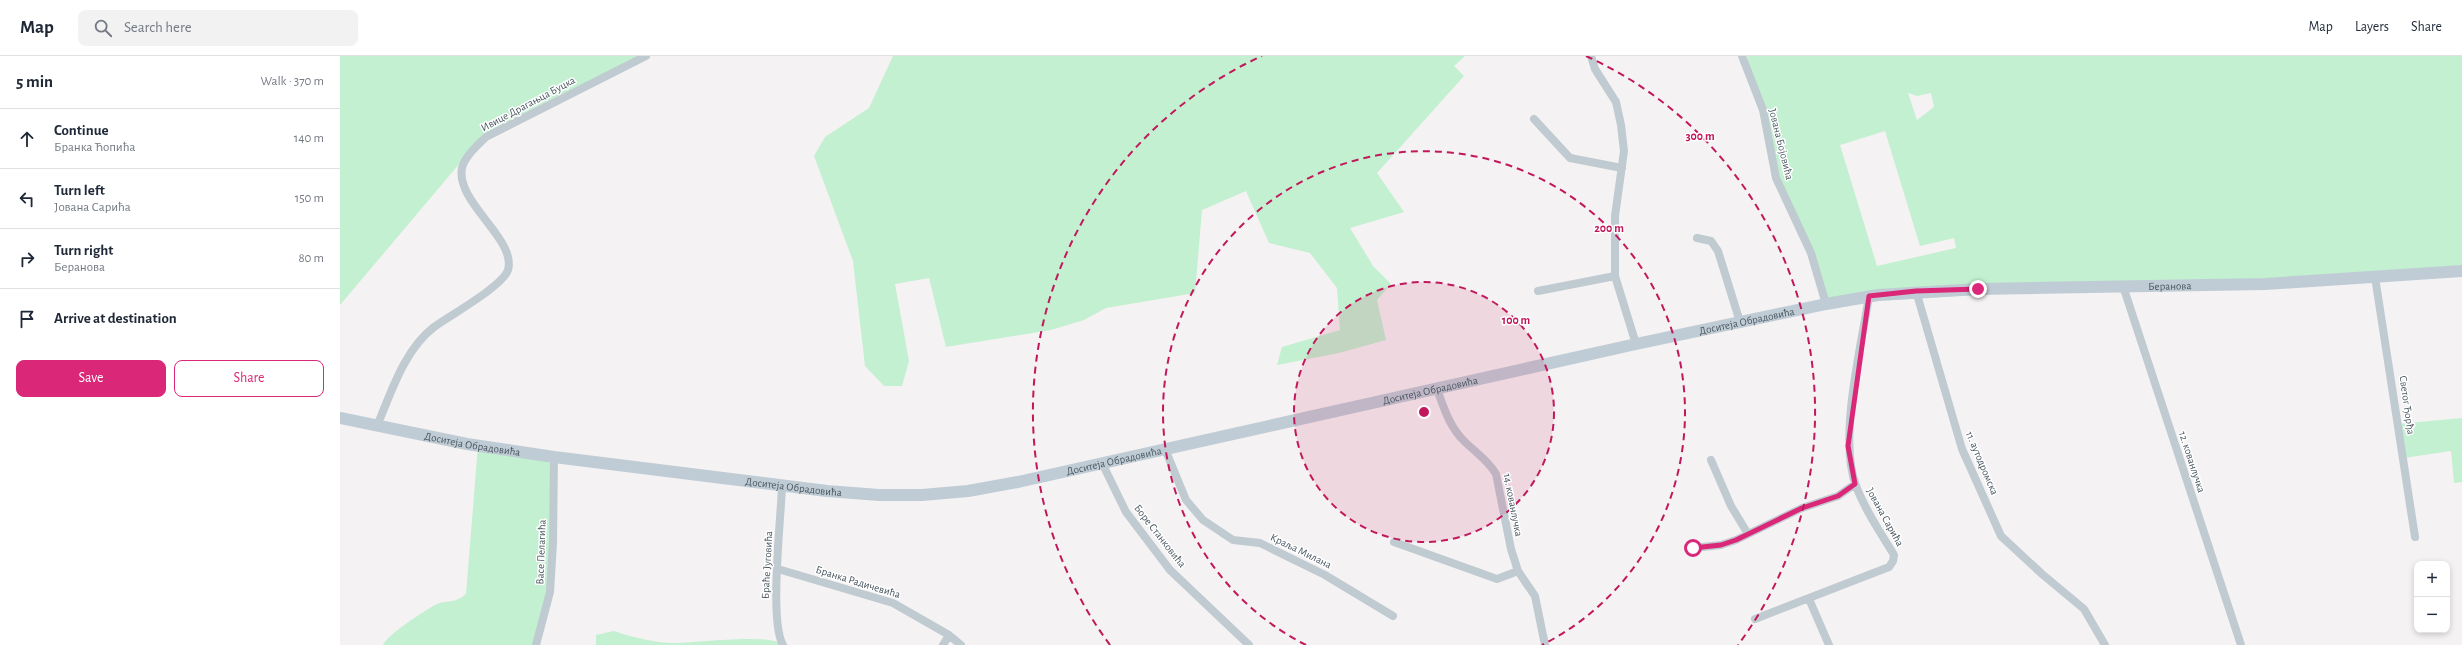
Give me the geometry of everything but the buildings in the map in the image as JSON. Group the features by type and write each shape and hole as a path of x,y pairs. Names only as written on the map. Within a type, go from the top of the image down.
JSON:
{"main road":[{"name":"Беранова","path":"1873,295 1916,291 2265,284 2462,271"},
{"name":"Доситеја Обрадовића","path":"340,418 467,444 554,457 782,486 879,495 922,495 968,491 1018,482 1636,344 1873,295"}],"street":[{"name":"Ивице Драгањца Буцка","path":"377,426 413,348 433,328 477,298 505,276 508,270 509,260 502,246 470,198 463,181 462,168 470,155 486,137 646,56"},
{"path":"1591,56 1598,76 1616,102 1624,151 1615,216 1615,276 1636,344"},
{"name":"Јована Бојовића","path":"1742,56 1763,110 1776,178 1811,253 1826,304"},
{"path":"1534,119 1570,158 1622,168"},
{"path":"1696,238 1711,241 1718,251 1740,322"},
{"path":"1538,291 1615,276"},
{"name":"Светог Ђорђа","path":"2375,277 2415,537"},
{"name":"12. кованлучка","path":"2123,286 2241,645"},
{"name":"11. аутодромска","path":"1916,291 1962,449 2001,536 2042,574 2084,609 2105,645"},
{"name":"Јована Сарића","path":"1755,619 1889,567 1893,561 1894,555 1866,510 1855,484 1848,446 1873,295"},
{"name":"14. кованлучка","path":"1437,389 1447,418 1463,440 1492,466 1496,474 1503,516 1518,572 1535,596 1545,645"},
{"name":"Краља Милана","path":"1165,449 1186,500 1203,520 1233,540 1260,543 1325,575 1394,616"},
{"name":"Васе Пелагића","path":"536,645 550,592 553,543 554,457"},
{"path":"1711,460 1731,506 1748,534"},
{"name":"Боре Станковића","path":"1102,463 1126,512 1170,570 1249,645"},
{"path":"1693,548 1721,545 1748,534 1792,512 1838,496 1855,484"},
{"name":"Браће Југовића","path":"782,486 776,607 778,634 783,645"},
{"path":"1394,542 1497,579 1518,572"},
{"name":"Бранка Радичевића","path":"778,569 893,603 950,635 961,645"},
{"path":"1809,599 1829,645"},
{"path":"944,645 950,635"}],"green space":[{"path":"340,56 646,56 486,137 460,163 340,305"},
{"path":"893,56 1465,56 1454,66 1464,76 1377,173 1404,212 1350,228 1373,266 1391,284 1377,300 1386,340 1339,353 1277,365 1282,347 1340,330 1337,288 1310,253 1269,243 1246,191 1202,210 1195,293 1106,308 1084,320 1051,330 946,347 929,278 895,284 909,361 902,386 884,386 865,366 853,261 814,156 825,137 869,108"},
{"path":"1747,56 2462,56 2462,271 2123,286 1826,304 1811,253 1776,178","holes":["1908,93 1917,96 1931,93 1934,107 1917,120","1885,131 1920,246 1954,238 1956,248 1877,266 1840,145"]},
{"path":"2462,418 2462,482 2454,483 2451,451 2404,458 2398,424"},
{"path":"478,446 554,457 550,592 536,645 383,645 391,635 430,608 439,603 457,600 466,594"},
{"path":"614,631 668,643 762,639 775,641 784,645 596,645 596,635"}],"route":[{"path":"1693,548 1698,546 1721,545 1736,540 1802,508 1822,503 1838,496 1855,484 1848,446 1850,419 1869,296 1916,291 1978,289"}]}
